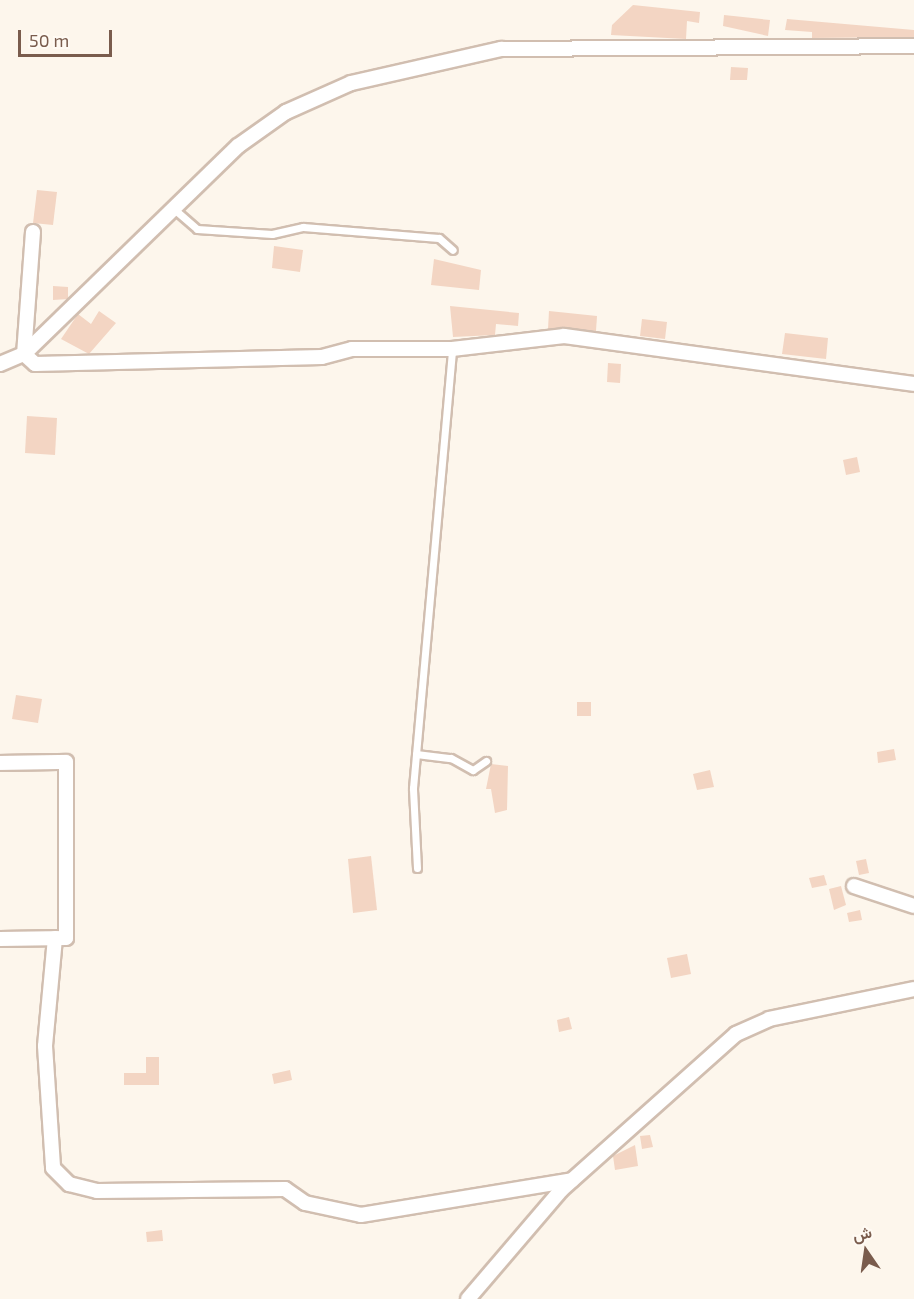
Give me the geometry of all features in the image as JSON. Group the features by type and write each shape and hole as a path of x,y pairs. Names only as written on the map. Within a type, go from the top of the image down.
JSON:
{"street":[{"path":"0,364 24,354 238,146 286,112 351,83 501,49 914,46"},
{"path":"24,354 33,232"},
{"path":"24,354 35,364 452,349 564,336 914,384"},
{"path":"0,763 66,762 66,938 0,939"},
{"path":"854,886 914,906"},
{"path":"55,938 45,1046 53,1168 69,1184 97,1191 285,1189 305,1203 361,1215 572,1180"},
{"path":"468,1299 572,1180 736,1034 769,1019 914,990"}],"lane":[{"path":"174,209 197,229 272,234 314,228 439,238 453,250"},
{"path":"417,868 416,754 452,349"},
{"path":"416,754 451,758 472,770 486,761"}],"building":[{"path":"633,5 700,12 699,23 687,21 686,39 611,35 612,25"},
{"path":"724,15 770,20 768,36 723,26"},
{"path":"787,19 914,30 914,37 812,38 812,32 785,30"},
{"path":"731,67 748,68 747,80 730,80"},
{"path":"37,190 57,192 53,225 33,223"},
{"path":"274,246 303,250 300,272 272,268"},
{"path":"434,259 481,270 479,290 431,285"},
{"path":"53,286 68,287 68,299 53,300"},
{"path":"450,306 519,313 518,326 496,324 495,335 453,337"},
{"path":"99,311 116,323 89,354 61,339 78,314 91,324"},
{"path":"549,311 597,316 596,331 548,329"},
{"path":"642,319 667,322 665,339 640,336"},
{"path":"785,333 828,338 826,359 782,354"},
{"path":"608,363 621,364 620,383 607,382"},
{"path":"27,416 57,418 55,455 25,453"},
{"path":"857,457 860,472 846,475 843,460"},
{"path":"16,695 42,699 38,723 12,719"},
{"path":"577,702 591,702 591,716 577,716"},
{"path":"894,749 896,760 878,763 877,752"},
{"path":"491,764 508,766 507,810 495,813 491,789 486,789"},
{"path":"710,770 714,787 697,790 693,774"},
{"path":"371,856 377,910 353,913 348,859"},
{"path":"866,859 869,873 859,875 856,861"},
{"path":"824,875 827,885 812,888 809,878"},
{"path":"841,886 846,905 834,910 829,889"},
{"path":"860,910 862,920 849,922 847,913"},
{"path":"687,954 691,974 671,978 667,958"},
{"path":"569,1017 572,1029 559,1032 557,1020"},
{"path":"146,1057 159,1057 159,1085 124,1085 124,1073 146,1073"},
{"path":"290,1070 292,1080 274,1084 272,1074"},
{"path":"650,1135 653,1147 642,1149 640,1136"},
{"path":"635,1145 638,1166 615,1170 613,1156"},
{"path":"162,1230 163,1241 147,1242 146,1232"}]}
